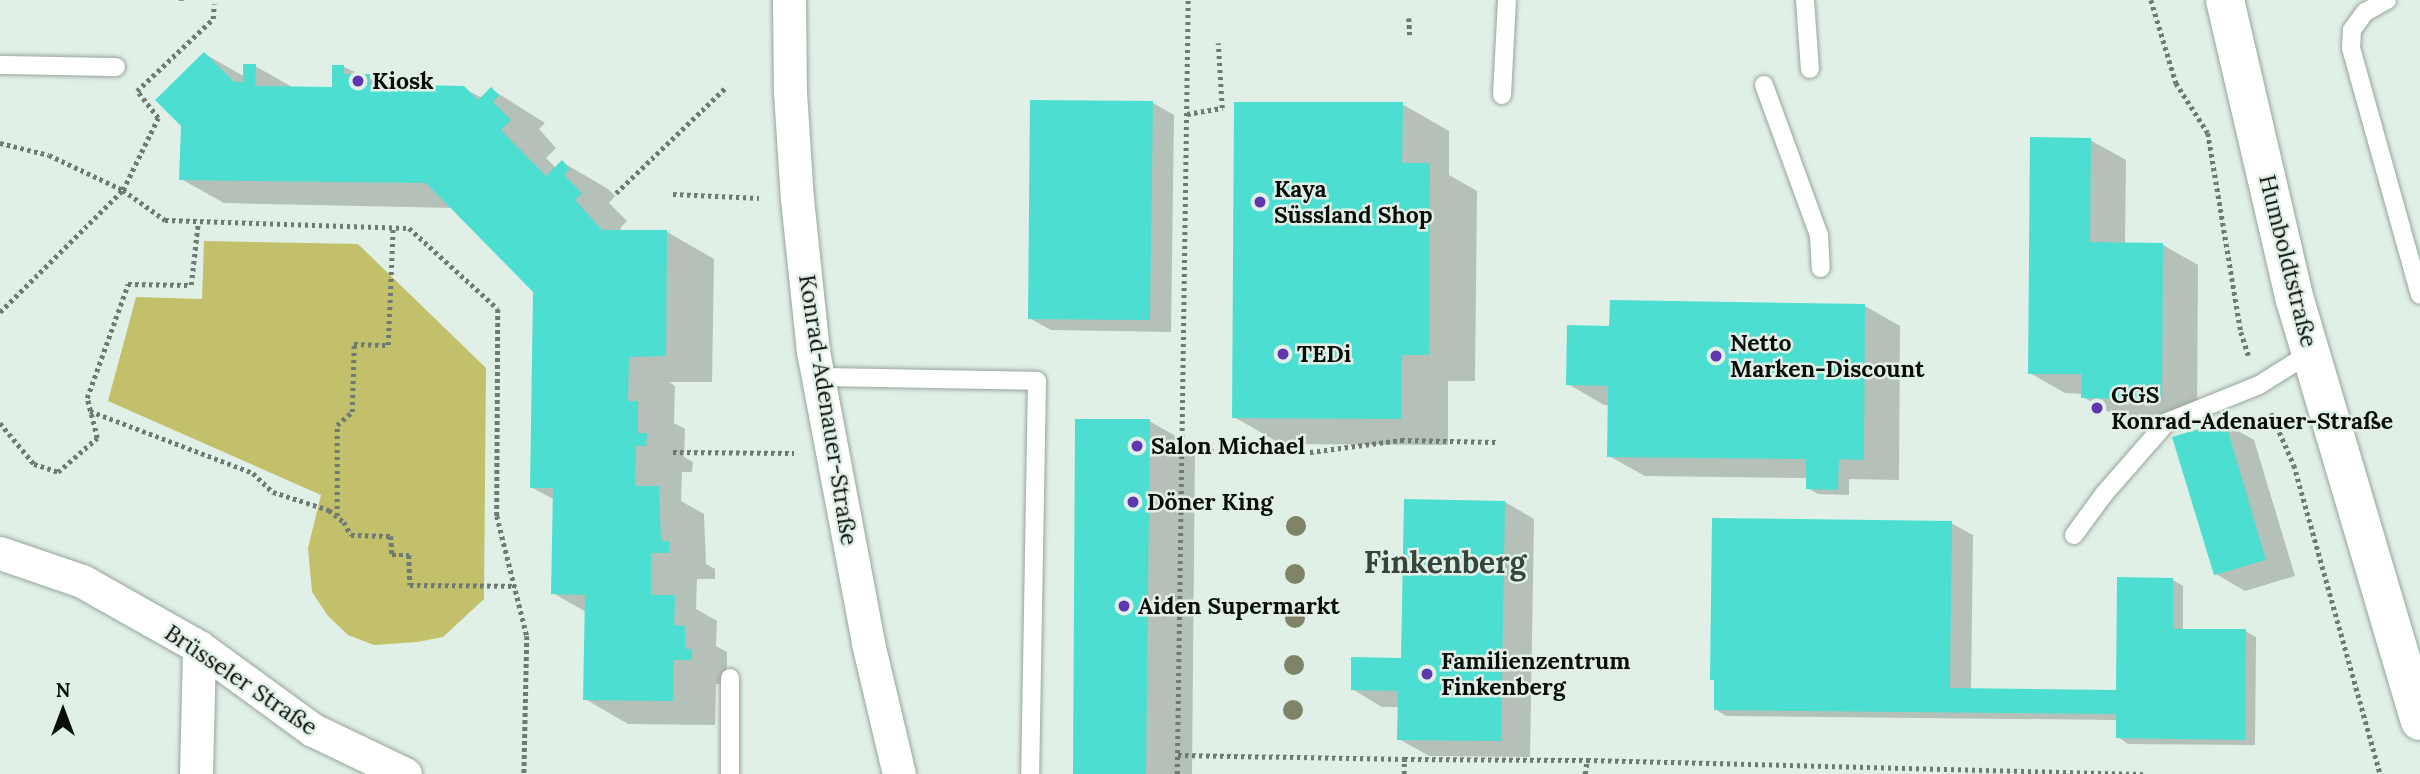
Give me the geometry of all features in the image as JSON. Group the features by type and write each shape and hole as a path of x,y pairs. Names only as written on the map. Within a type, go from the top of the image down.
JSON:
{"street":[{"name":"Konrad-Adenauer-Straße","path":"789,0 790,92 797,199 818,377 868,643 899,774"},
{"name":"Humboldtstraße","path":"2225,0 2295,300 2420,721"},
{"name":"Brüsseler Straße","path":"0,553 82,582 199,647 313,730 405,774"},
{"path":"196,774 199,647"}],"lane":[{"path":"1502,95 1507,0"},
{"path":"1805,0 1810,69"},
{"path":"2388,0 2365,12 2352,30 2351,48 2420,295"},
{"path":"0,65 116,67"},
{"path":"1764,85 1819,235 1821,268"},
{"path":"2074,535 2104,494 2167,422 2259,385 2311,352"},
{"path":"818,377 1037,381 1030,774"},
{"path":"730,678 730,774"}],"path":[{"path":"1177,774 1188,0"},
{"path":"0,312 123,190 158,118 137,91 213,19 214,4"},
{"path":"1409,18 1410,35"},
{"path":"1187,114 1222,108 1219,43"},
{"path":"616,193 726,87"},
{"path":"0,144 49,155 123,190 165,220 409,228 498,309 497,516 527,636 524,774"},
{"path":"673,194 797,199"},
{"path":"0,423 34,464 58,472 97,438 87,398 128,284 191,285 198,223"},
{"path":"337,516 337,425 352,412 354,344 388,345 393,228"},
{"path":"90,411 253,473 273,492 329,509 351,535 391,536 392,555 409,555 410,585 516,586"},
{"path":"1182,451 1303,453 1401,440 1496,442"},
{"path":"673,452 832,454"},
{"path":"1178,755 1587,760 2143,774"},
{"path":"1404,759 1404,774"},
{"path":"1585,774 1587,760"}],"shaded area":[{"path":"204,241 358,244 486,368 484,599 443,637 374,645 348,635 328,616 312,592 308,548 321,495 108,401 136,297 202,299"}],"building":[{"path":"204,52 234,82 243,82 243,64 256,64 255,86 332,87 332,65 344,65 344,74 370,74 370,84 464,86 478,100 491,87 499,95 493,102 511,120 501,130 546,176 562,160 570,169 564,175 582,193 575,200 602,230 667,230 666,356 629,357 628,401 638,401 638,433 647,433 646,446 636,446 635,486 659,486 661,541 669,541 669,553 651,553 651,595 675,595 674,625 685,626 685,649 692,649 692,660 674,660 673,701 583,700 585,595 551,594 553,488 530,488 533,292 426,183 179,180 181,126 155,100"},
{"path":"1030,100 1153,101 1150,320 1028,319"},
{"path":"1234,102 1403,102 1402,163 1430,163 1429,355 1402,355 1401,419 1232,418"},
{"path":"2030,137 2091,138 2090,242 2163,243 2162,400 2081,398 2082,374 2028,374"},
{"name":"Netto Marken-Discount","path":"1610,300 1865,304 1864,460 1839,459 1838,490 1806,489 1806,459 1607,457 1608,386 1566,385 1567,325 1609,326"},
{"path":"1075,419 1150,419 1146,774 1073,774"},
{"path":"2225,421 2266,560 2214,575 2172,437"},
{"name":"Familienzentrum Finkenberg","path":"1404,499 1505,501 1501,741 1397,740 1398,691 1351,690 1351,657 1401,658"},
{"path":"1712,518 1952,521 1950,688 2116,690 2117,577 2173,578 2173,629 2246,629 2245,740 2116,738 2116,714 1714,710 1714,680 1710,680"}],"place":[{"name":"Kiosk","path":"358,81"},
{"name":"Kaya Süssland Shop","path":"1260,202"},
{"name":"TEDi","path":"1283,354"},
{"name":"Netto Marken-Discount","path":"1716,356"},
{"name":"GGS Konrad-Adenauer-Straße","path":"2097,408"},
{"name":"Salon Michael","path":"1137,446"},
{"name":"Döner King","path":"1133,502"},
{"name":"Aiden Supermarkt","path":"1124,606"},
{"name":"Familienzentrum Finkenberg","path":"1427,674"}],"district":[{"name":"Finkenberg","path":"1445,562"}]}
